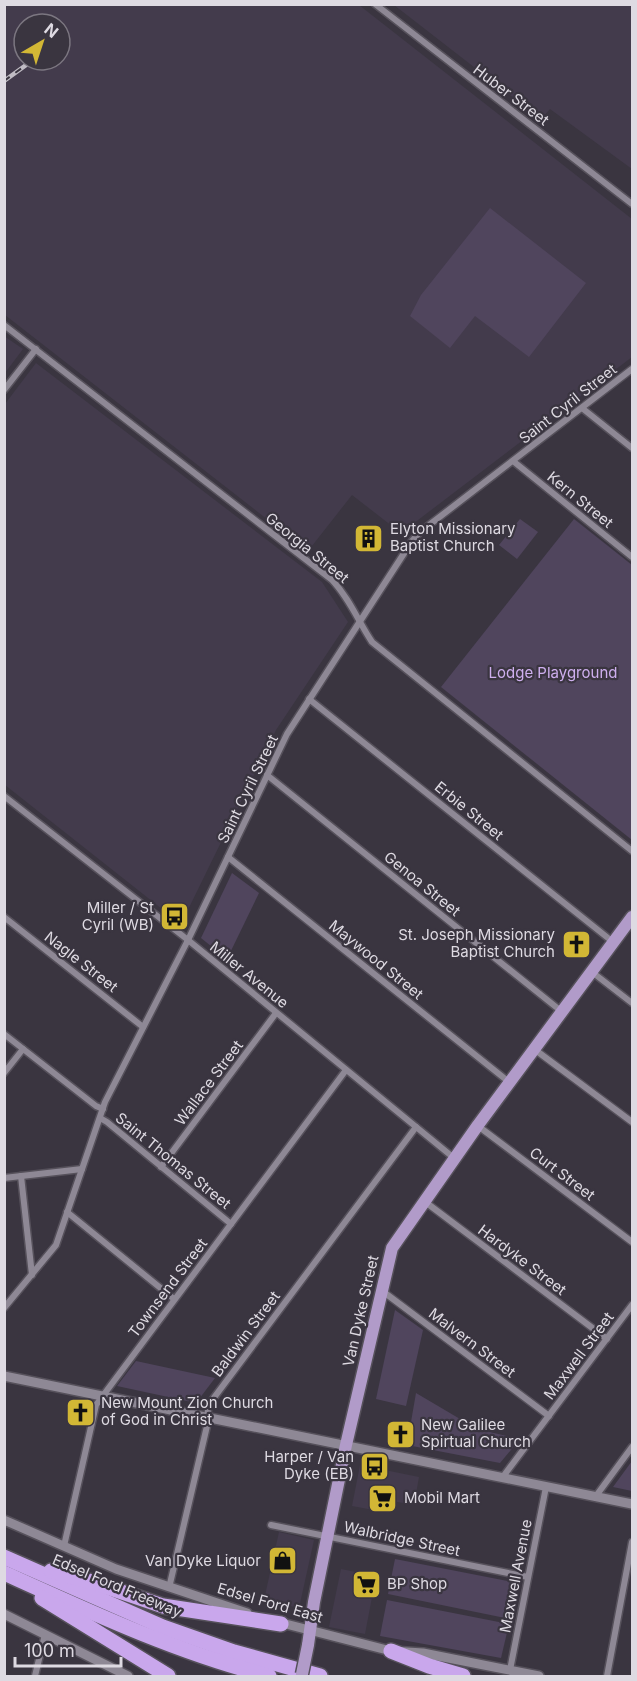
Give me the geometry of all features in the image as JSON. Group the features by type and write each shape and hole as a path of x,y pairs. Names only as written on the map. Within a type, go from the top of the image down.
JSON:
{"highway":[{"name":"Edsel Ford Freeway","path":"4,1557 190,1637 264,1662 320,1677"},
{"path":"20,1564 74,1576 163,1606 281,1624"},
{"path":"11,1576 46,1601 168,1677"},
{"path":"11,1576 158,1639 269,1677"},
{"path":"391,1651 463,1677"}],"main road":[{"name":"Van Dyke Street","path":"302,1677 346,1445 392,1248 509,1082 633,917"}],"street":[{"name":"Huber Street","path":"375,4 633,204"},
{"name":"Georgia Street","path":"4,325 332,580 344,592 372,642 633,851"},
{"path":"4,390 36,349"},
{"name":"Saint Cyril Street","path":"4,1308 56,1245 103,1109 188,940 287,734 416,535 633,369"},
{"path":"582,408 633,448"},
{"name":"Kern Street","path":"513,461 633,557"},
{"name":"Erbie Street","path":"309,699 614,942"},
{"name":"Genoa Street","path":"267,775 561,1011"},
{"name":"Miller Avenue","path":"5,798 188,940 454,1158"},
{"name":"Maywood Street","path":"228,857 509,1082"},
{"name":"Nagle Street","path":"4,917 143,1027"},
{"path":"591,971 633,1002"},
{"name":"Wallace Street","path":"161,1167 276,1013"},
{"name":"Saint Thomas Street","path":"4,1034 96,1106 103,1109"},
{"path":"534,1048 633,1122"},
{"path":"4,1073 24,1049"},
{"name":"Townsend Street","path":"64,1546 96,1406 346,1070"},
{"name":"Saint Thomas Street","path":"100,1118 231,1224"},
{"name":"Curt Street","path":"478,1125 633,1242"},
{"name":"Baldwin Street","path":"169,1588 207,1426 210,1403 416,1127"},
{"path":"4,1178 82,1169"},
{"path":"21,1176 32,1275"},
{"name":"Hardyke Street","path":"423,1201 607,1339"},
{"path":"67,1212 174,1299"},
{"name":"Malvern Street","path":"381,1290 549,1416"},
{"name":"Maxwell Street","path":"501,1478 633,1305"},
{"path":"4,1377 633,1504"},
{"path":"596,1496 633,1448"},
{"name":"Maxwell Avenue","path":"510,1670 546,1487"},
{"name":"Edsel Ford East","path":"4,1520 116,1569 281,1624 391,1651 423,1653 539,1677"},
{"name":"Walbridge Street","path":"271,1525 528,1577"},
{"path":"607,1677 633,1542"},
{"path":"4,1614 128,1677"},
{"path":"35,1677 45,1634"}],"shaded area":[{"path":"4,5 359,5 632,219 632,357 401,533 352,495 308,551 5,315"},
{"path":"394,5 632,5 632,169 550,109 541,119"},
{"path":"4,336 23,349 5,373 4,373"},
{"path":"36,363 322,582 348,622 276,730 181,924 5,785 5,404"},
{"path":"360,1465 419,1477 414,1505 392,1501 389,1513 352,1506"},
{"path":"279,1532 314,1540 299,1608 264,1600"},
{"path":"341,1569 376,1576 365,1634 329,1627"}],"green space":[{"path":"490,208 586,283 529,357 475,316 450,348 410,316 421,295"},
{"path":"520,519 538,532 517,559 499,545"},
{"name":"Lodge Playground","path":"574,519 632,565 632,840 441,687"},
{"path":"232,873 259,893 227,959 201,938"},
{"path":"395,1310 423,1330 406,1406 376,1399"},
{"path":"136,1361 215,1378 196,1403 117,1386"},
{"path":"416,1393 477,1429 520,1439 500,1463 407,1445"},
{"path":"632,1461 632,1491 613,1487"},
{"path":"395,1559 517,1583 510,1619 388,1594"},
{"path":"387,1600 509,1624 501,1658 380,1636"}],"railway":[{"path":"4,81 16,72"}],"place":[{"name":"Elyton Missionary Baptist Church","path":"369,538"},
{"name":"Miller / St Cyril (WB)","path":"175,917"},
{"name":"St. Joseph Missionary Baptist Church","path":"576,944"},
{"name":"New Mount Zion Church of God in Christ","path":"80,1412"},
{"name":"New Galilee Spirtual Church","path":"400,1434"},
{"name":"Harper / Van Dyke (EB)","path":"375,1466"},
{"name":"Mobil Mart","path":"383,1498"},
{"name":"Van Dyke Liquor","path":"282,1561"},
{"name":"BP Shop","path":"366,1584"}]}
